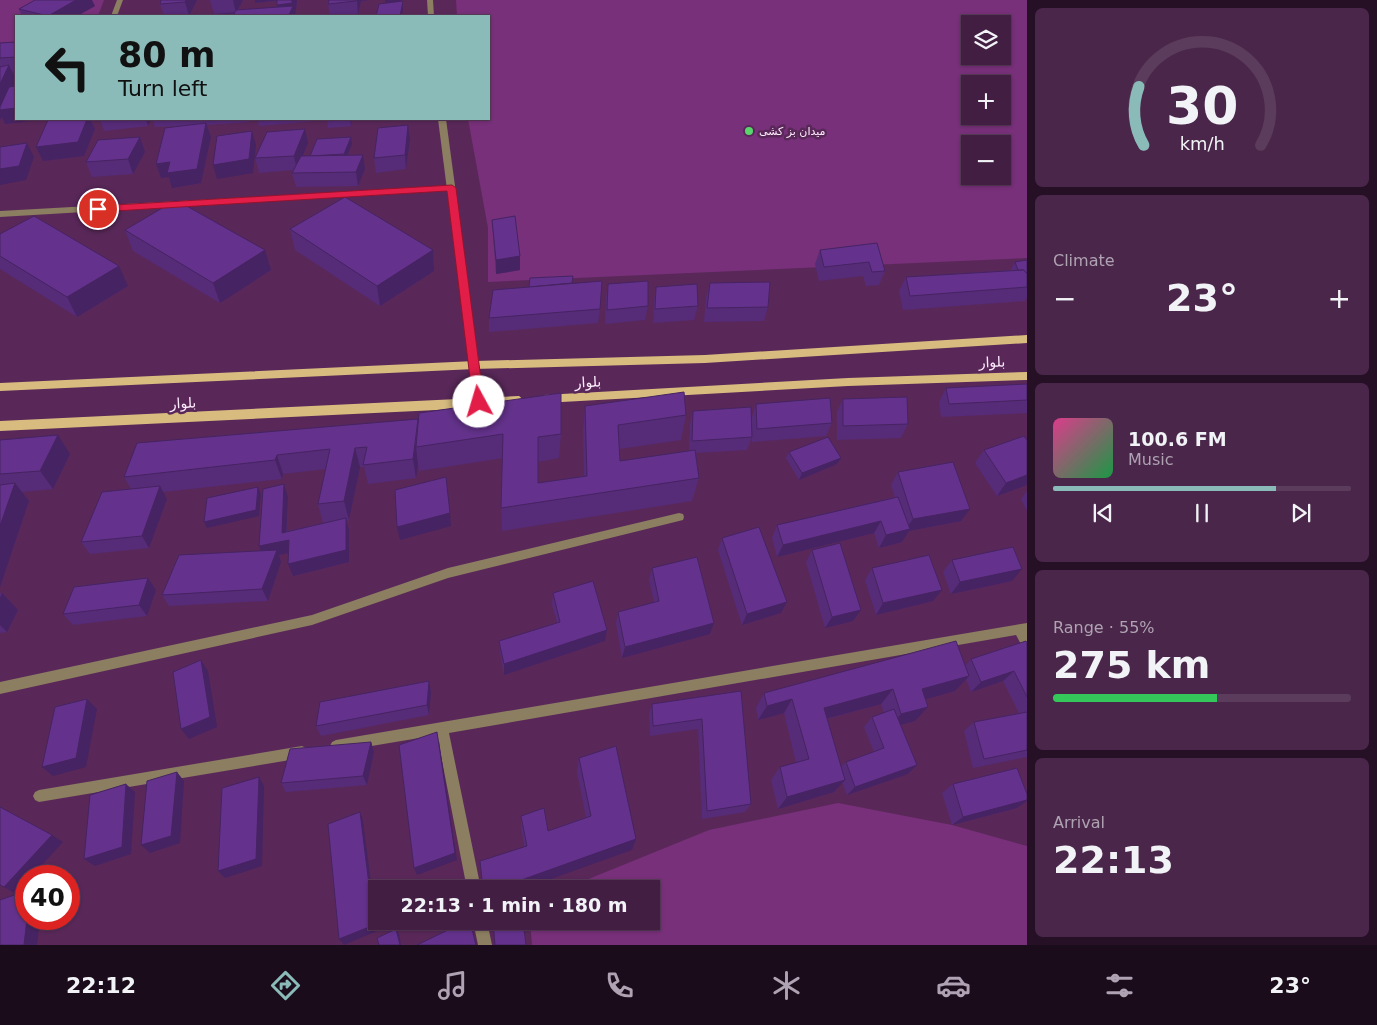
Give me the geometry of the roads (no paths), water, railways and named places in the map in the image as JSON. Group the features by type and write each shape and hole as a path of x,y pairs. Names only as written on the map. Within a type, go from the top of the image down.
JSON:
{"main road":[{"name":"بلوار","path":"0,387 475,365 705,359 1027,339"},
{"name":"بلوار","path":"0,426 848,382 1027,376"}],"street":[{"path":"114,15 120,0"},
{"path":"430,0 432,15"},
{"path":"442,120 479,402"},
{"path":"0,214 452,188"},
{"path":"0,688 312,620 448,573 679,517"},
{"path":"40,796 1023,629 1027,644"},
{"path":"442,728 472,880"},
{"path":"482,930 485,945"}],"place":[{"name":"میدان بز کشی","path":"749,131"}]}
